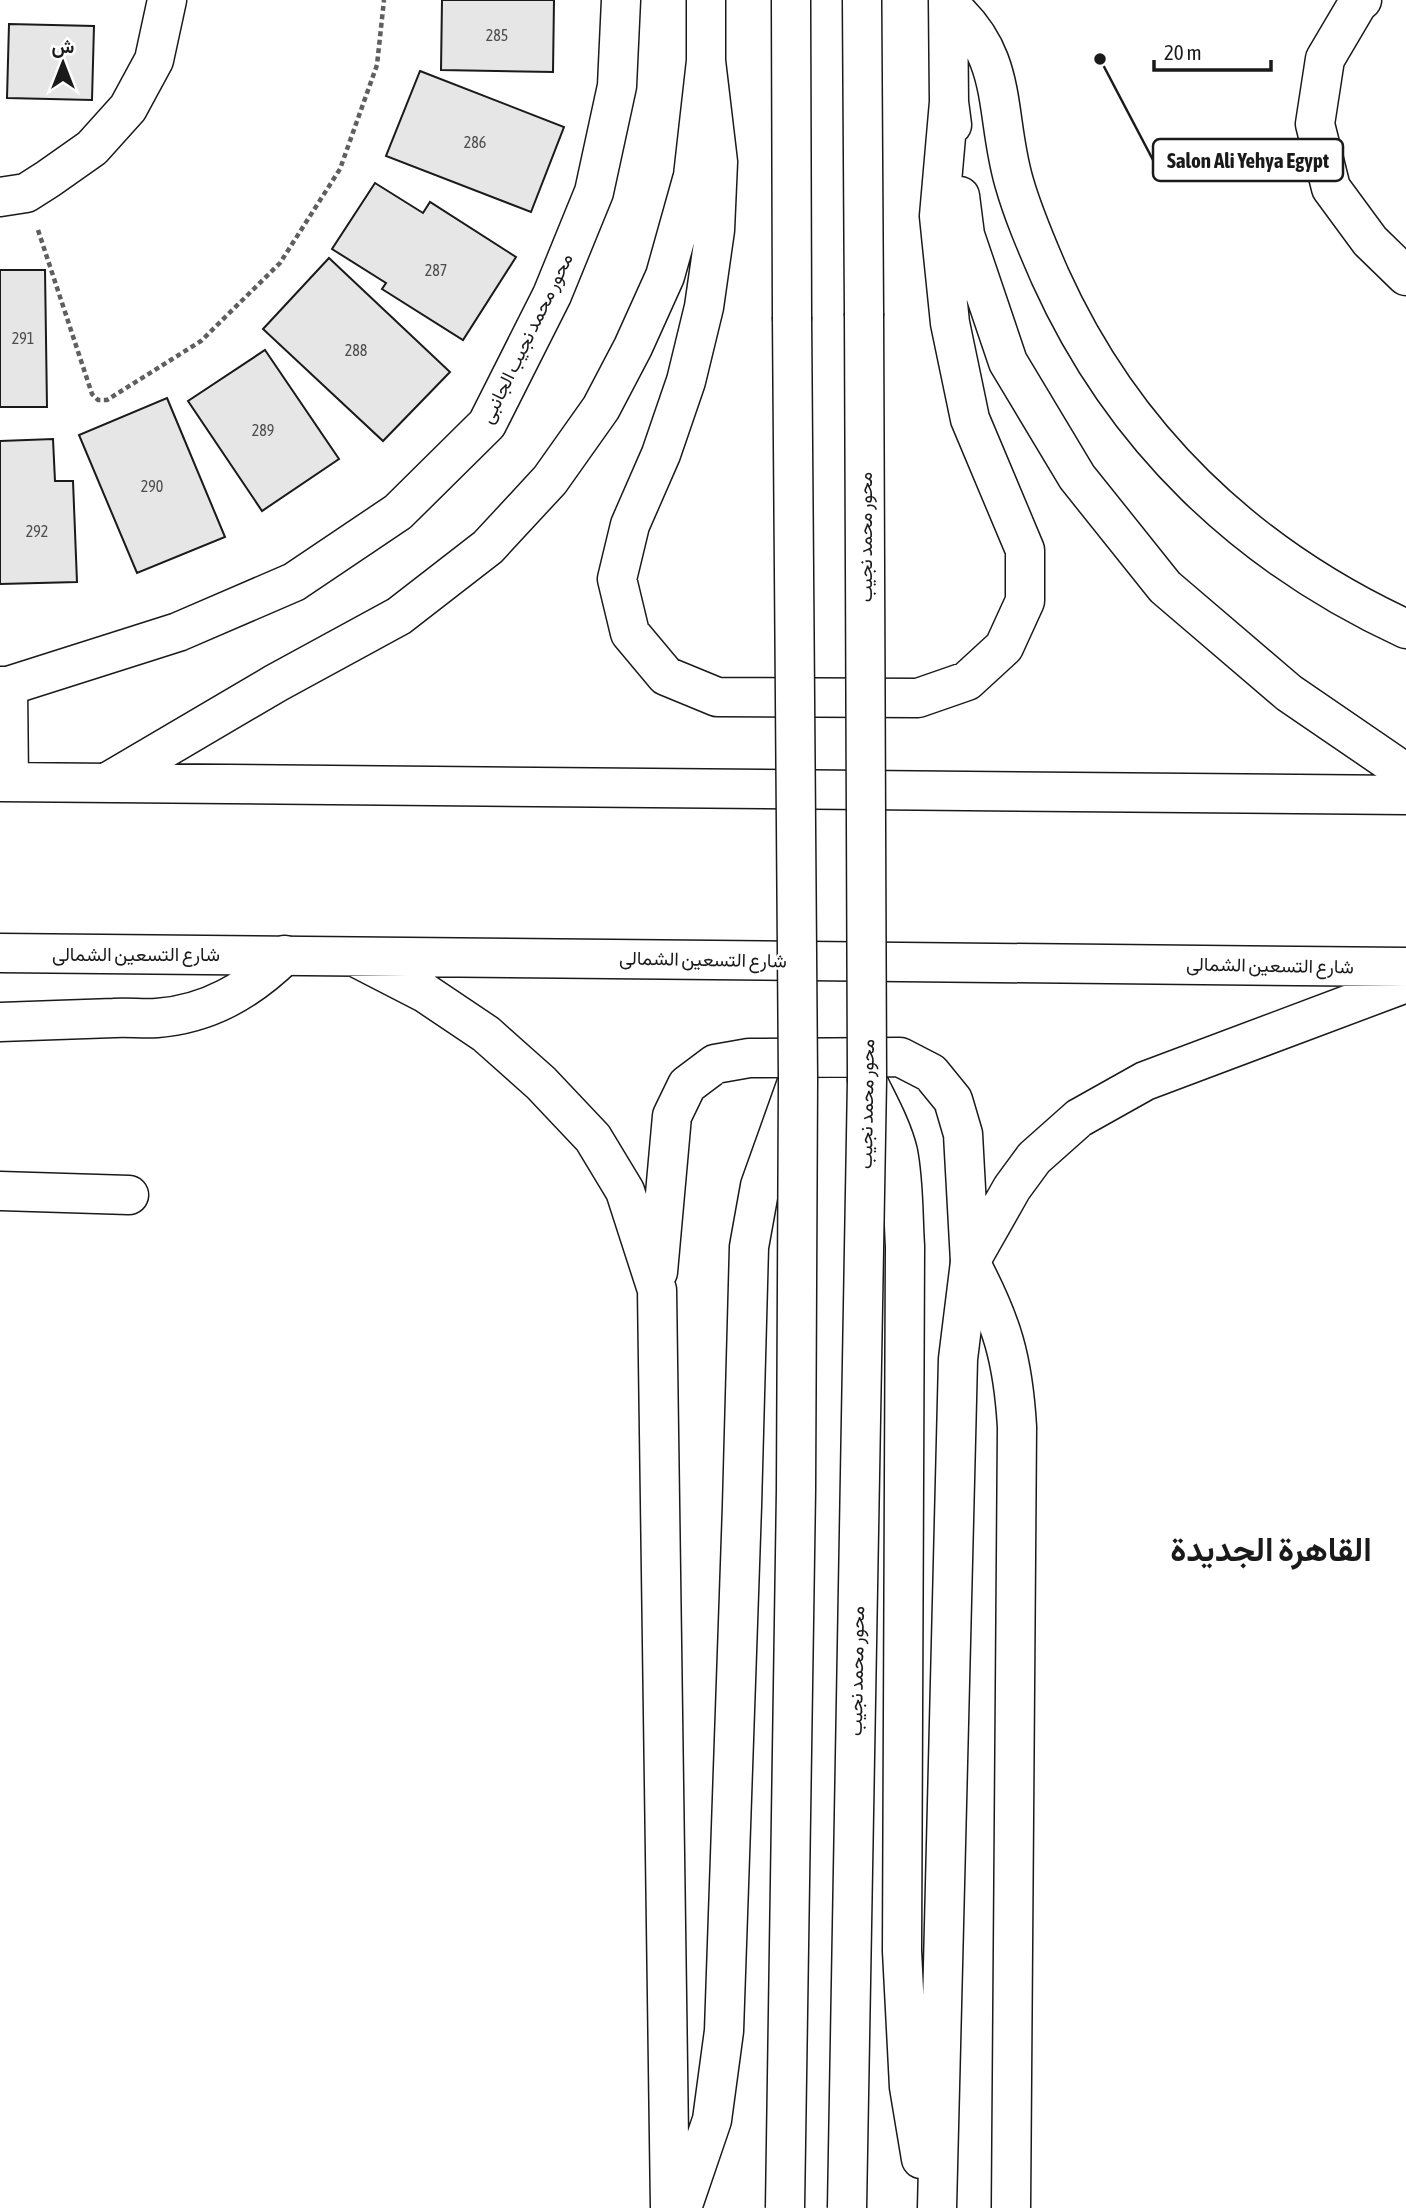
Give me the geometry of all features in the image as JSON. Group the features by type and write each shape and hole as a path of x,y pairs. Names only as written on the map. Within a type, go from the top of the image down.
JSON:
{"main road":[{"path":"13,195 92,148 128,107 154,60 167,0"},
{"name":"محور محمد نجيب الجانبى","path":"4,686 178,632 294,582 398,512 487,424 552,295 594,192 617,86 621,0"},
{"path":"706,0 706,61 718,162 715,230 704,307 686,381 661,454 630,524 617,579 630,633 666,676 718,697 918,698 967,681 976,673 1004,647 1025,601 1025,550 970,419 950,323 939,216 949,102 948,2"},
{"path":"785,2208 796,1476 798,1080 791,0"},
{"name":"محور محمد نجيب","path":"847,2208 867,1080 862,0"},
{"path":"1362,0 1325,59 1315,124 1331,188 1370,241 1406,275"},
{"path":"948,2 965,18 988,53 995,74 1013,181 1036,243 1063,304 1089,352 1120,398 1153,442 1190,483 1233,521 1326,588 1406,629"},
{"path":"106,783 276,683 399,616 488,547 550,480 601,408 633,347 665,276 692,176 706,61"},
{"path":"949,102 965,235 995,324 1008,362 1077,477 1165,587 1289,693 1406,773"},
{"path":"4,686 4,782 1406,795"},
{"name":"شارع التسعين الشمالى","path":"0,953 1406,967"},
{"path":"0,1022 156,1018 185,1014 240,992 264,975 285,955"},
{"path":"351,955 425,993 486,1034 541,1083 593,1138 625,1191 657,1290"},
{"path":"971,1262 1007,1197 1034,1158 1079,1118 1145,1081 1406,983"},
{"path":"670,2208 657,1290 672,1116 687,1085 715,1064 748,1058 900,1057 931,1073 954,1100 962,1133 971,1262 958,1359 937,2208"},
{"path":"682,2208 712,2120 724,2031 748,1247 760,1186 798,1080"},
{"path":"867,1080 888,1124 897,1151 905,1246 902,1951 909,2087 930,2208"},
{"path":"0,1191 129,1195"},
{"path":"971,1262 991,1301 1006,1341 1015,1383 1017,1427 1011,2208"}],"path":[{"path":"13,195 92,394 97,400 107,400 201,341 280,263 340,169 377,65 384,0"}],"building":[{"path":"442,0 554,0 553,72 441,70"},
{"path":"9,24 94,26 92,100 7,98"},
{"path":"420,71 564,127 531,212 386,156"},
{"path":"375,183 423,213 430,202 516,257 463,340 382,289 386,283 332,249"},
{"path":"329,258 450,372 383,441 263,329"},
{"path":"0,270 45,270 47,407 0,407"},
{"path":"265,350 339,459 262,511 188,401"},
{"path":"167,398 225,537 137,573 79,435"},
{"path":"53,439 55,481 73,481 77,582 0,584 0,441"}],"place":[{"name":"Salon Ali Yehya Egypt","path":"1100,59"}],"district":[{"name":"القاهرة الجديدة","path":"1271,1549"}]}
